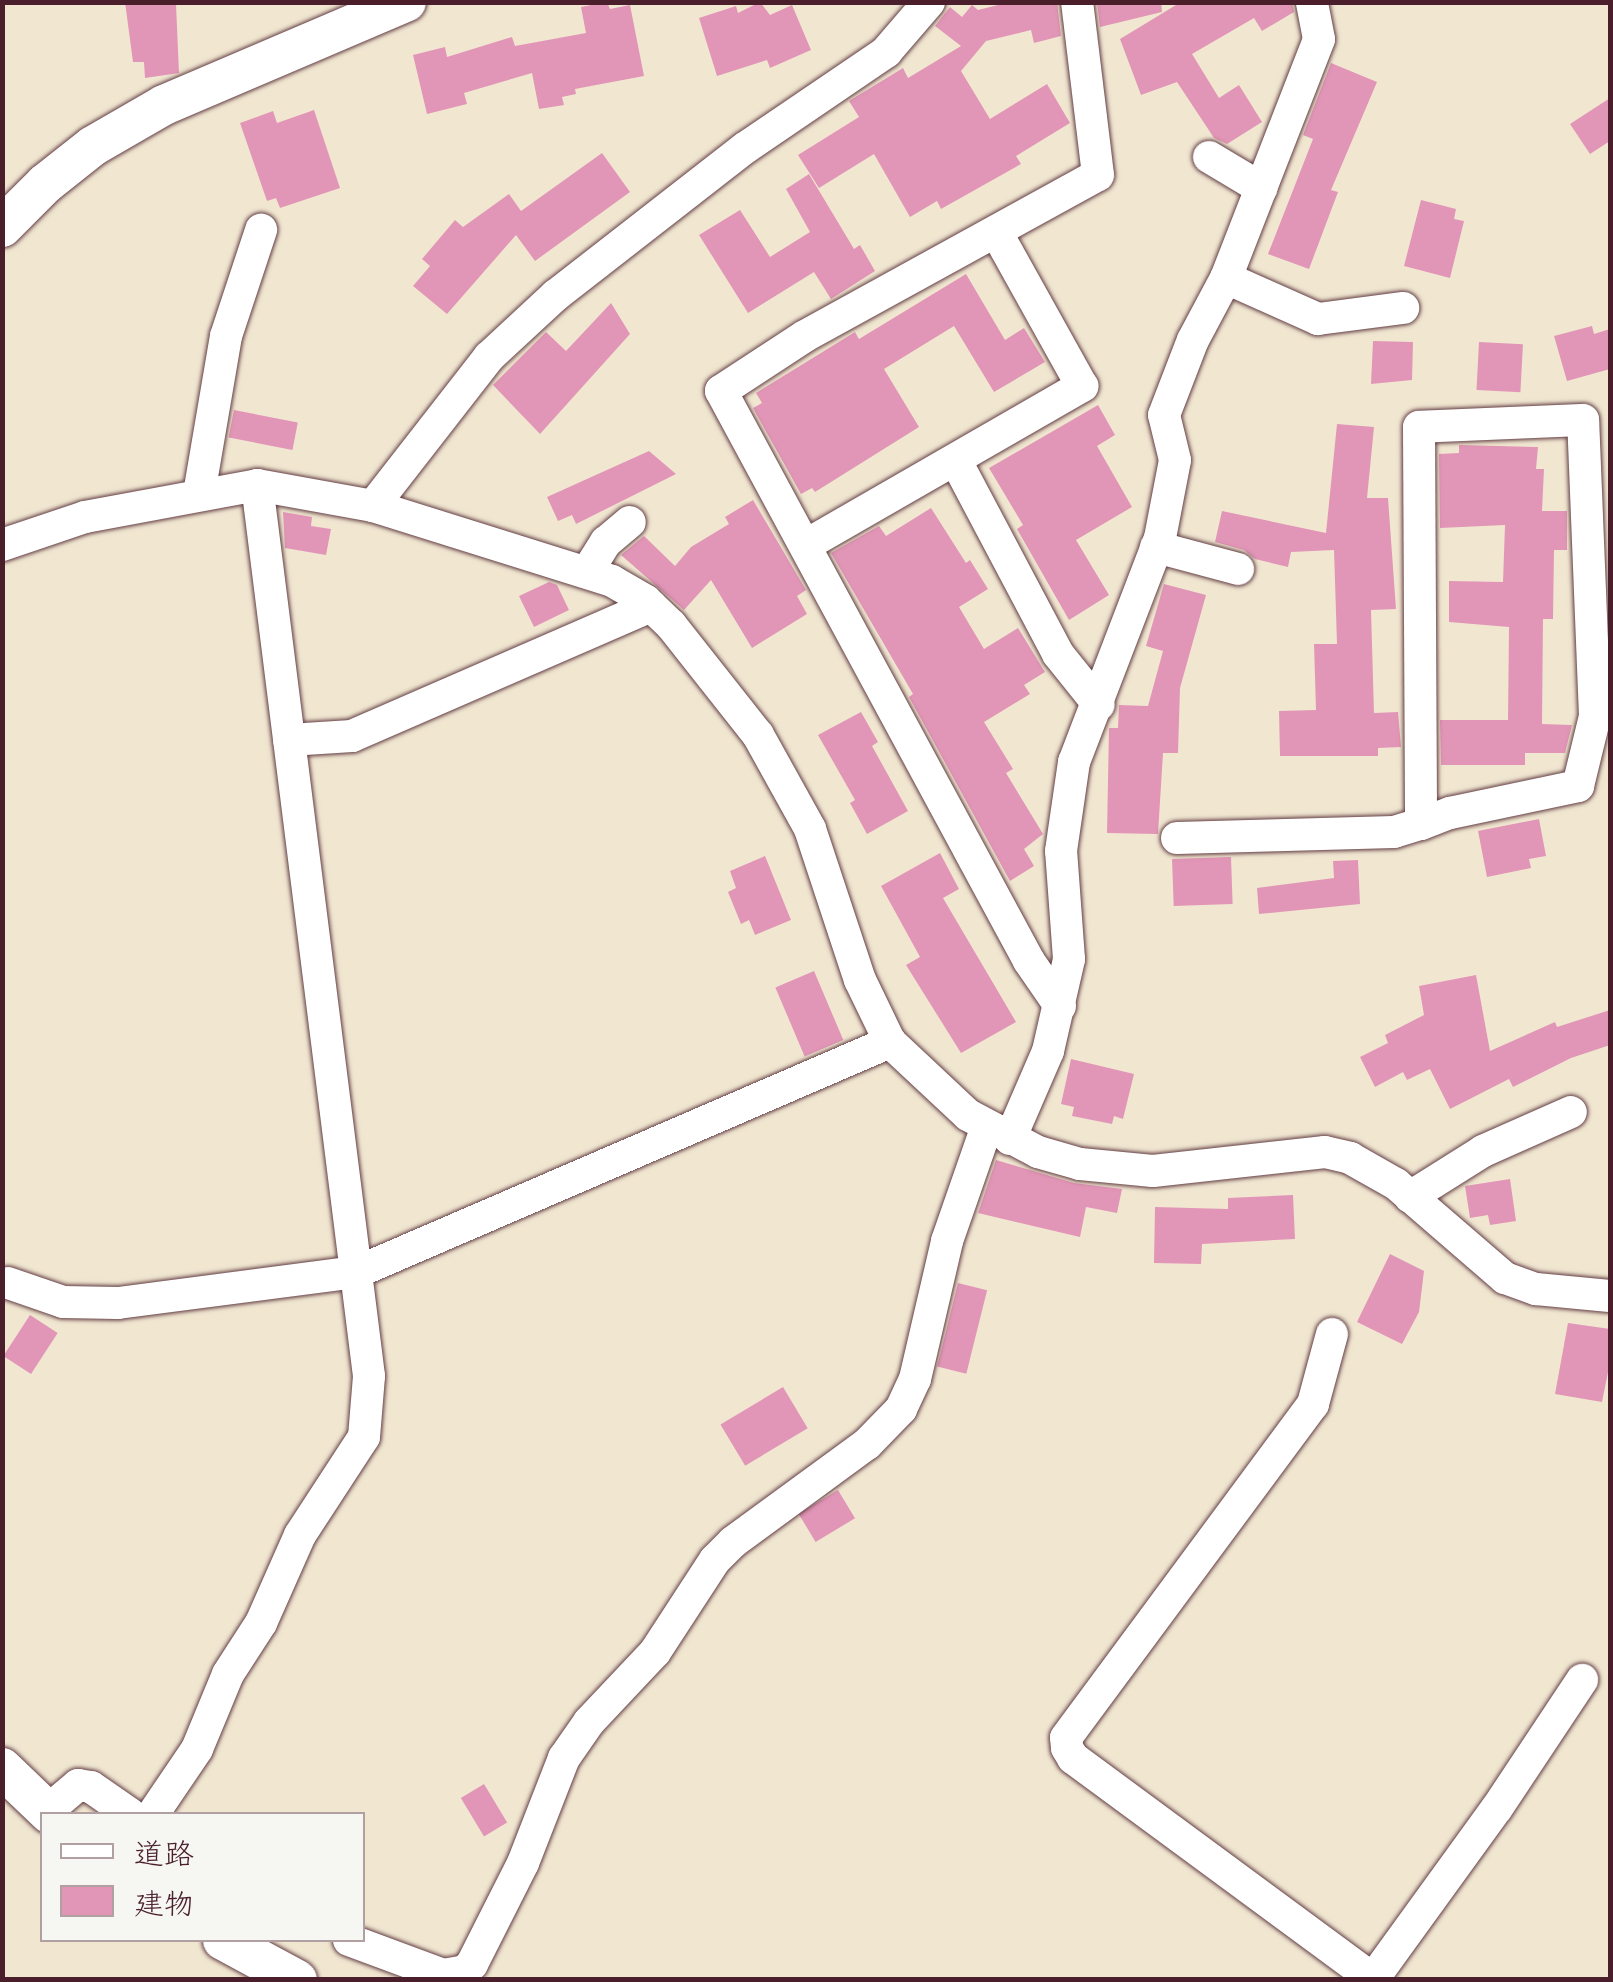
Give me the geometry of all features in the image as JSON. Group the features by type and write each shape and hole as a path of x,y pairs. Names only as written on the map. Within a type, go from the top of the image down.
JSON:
{"street":[{"path":"2,227 93,146 164,105 406,2"},
{"path":"374,506 489,357 556,294 745,148 886,52 930,2"},
{"path":"1060,1006 1030,962 721,391 805,336 1098,176 1077,2"},
{"path":"354,1942 443,1976 464,1971 472,1964 523,1863 564,1758 589,1722 655,1652 715,1560 732,1542 867,1444 902,1409 915,1379 947,1241 999,1132 1048,1051 1069,960 1060,851 1074,762 1156,548 1174,460 1164,415 1193,340 1226,278 1320,39 1312,2"},
{"path":"1209,157 1261,188"},
{"path":"199,494 226,336 260,230"},
{"path":"806,545 1082,386 997,233"},
{"path":"1226,278 1318,319 1403,308"},
{"path":"1177,838 1394,832 1422,824 1450,813 1578,786 1603,716 1601,576 1584,420 1419,427 1422,824"},
{"path":"956,461 1058,654 1099,705"},
{"path":"155,1812 197,1749 228,1674 260,1623 300,1535 364,1437 370,1376 257,485"},
{"path":"2,545 85,517 257,485 374,506 612,581 651,606 758,735 810,830 860,980 890,1042 928,1082 999,1132 1080,1164 1152,1171 1325,1152 1373,1168 1505,1278 1536,1290 1610,1296"},
{"path":"586,572 606,542 630,522"},
{"path":"1156,548 1238,570"},
{"path":"289,740 352,736 651,606"},
{"path":"8,1283 63,1302 118,1303 357,1272 890,1042"},
{"path":"1410,1197 1483,1151 1571,1112"},
{"path":"1332,1334 1313,1404 1066,1738 1073,1758 1373,1979 1497,1808 1582,1680"},
{"path":"2,1768 47,1812"},
{"path":"49,1812 78,1785 91,1787 127,1812"},
{"path":"227,1942 297,1980"}],"building":[{"path":"125,2 176,4 179,73 145,78 144,62 133,62"},
{"path":"607,2 610,9 630,5 644,76 575,89 576,94 562,97 564,105 539,109 532,73 464,93 467,104 427,114 413,55 445,47 447,57 512,37 515,46 586,33 581,7"},
{"path":"760,2 770,15 792,5 811,50 770,68 767,60 717,76 699,18 736,6 738,13"},
{"path":"1010,2 1057,2 1061,36 1034,43 1031,30 986,41 961,71 990,119 1047,84 1070,123 1016,156 1021,164 941,209 937,201 910,217 874,154 819,188 798,155 859,117 849,101 903,68 908,78 961,46 935,26 950,7 962,17 972,5 978,10"},
{"path":"1097,2 1161,2 1162,12 1100,27"},
{"path":"1181,2 1292,2 1294,12 1262,31 1254,18 1192,54 1219,98 1239,85 1262,122 1227,144 1214,138 1177,82 1141,95 1120,39"},
{"path":"1331,63 1377,82 1331,190 1338,192 1309,269 1268,254 1313,139 1303,135"},
{"path":"1610,98 1610,141 1590,154 1570,124"},
{"path":"314,110 340,188 280,208 276,198 267,201 240,123 273,111 277,123"},
{"path":"602,153 630,192 535,261 516,235 447,314 413,286 430,266 422,259 455,220 463,227 509,194 521,211"},
{"path":"809,174 854,249 860,245 875,271 831,299 814,272 748,313 699,235 740,210 770,257 810,232 786,189"},
{"path":"1421,200 1456,209 1454,219 1464,221 1450,278 1404,266"},
{"path":"966,274 1005,340 1024,328 1045,362 994,392 954,326 884,369 919,427 815,492 812,488 801,494 753,408 762,403 756,393 855,332 859,339"},
{"path":"611,303 630,334 540,434 493,385 546,332 566,351"},
{"path":"1592,326 1594,334 1610,329 1610,369 1567,381 1554,336"},
{"path":"1373,341 1413,342 1412,380 1371,384"},
{"path":"1479,342 1523,344 1520,392 1476,390"},
{"path":"1098,405 1115,435 1097,446 1132,507 1076,540 1109,595 1069,620 1017,529 1023,525 989,468"},
{"path":"234,410 298,422 292,450 229,437"},
{"path":"1337,424 1374,427 1367,498 1388,498 1396,609 1371,610 1374,713 1398,712 1401,747 1378,748 1378,756 1280,756 1279,711 1316,710 1314,644 1337,644 1334,550 1291,552 1288,567 1255,559 1244,550 1215,542 1222,511 1326,533"},
{"path":"1459,445 1538,447 1536,469 1544,469 1542,511 1567,511 1567,550 1554,550 1553,619 1543,619 1542,724 1572,725 1565,753 1525,753 1525,765 1441,765 1440,720 1508,720 1509,627 1449,622 1449,581 1503,582 1505,525 1440,528 1439,454 1459,453"},
{"path":"649,451 676,474 576,524 572,515 558,521 547,497"},
{"path":"753,500 806,590 797,596 807,614 752,648 711,580 684,610 621,555 644,536 675,566 691,547 729,524 725,517"},
{"path":"931,508 966,563 970,560 988,589 959,607 984,649 1018,628 1045,672 1024,685 1030,694 984,722 1013,769 1006,773 1043,834 1024,849 1034,866 1010,881 909,697 913,694 831,553 879,526 886,536"},
{"path":"283,512 312,517 311,526 331,529 326,555 285,548"},
{"path":"549,582 557,585 569,610 534,627 519,596"},
{"path":"1164,584 1206,595 1180,688 1178,753 1163,753 1158,834 1107,833 1109,728 1118,728 1119,705 1148,706 1163,651 1146,646"},
{"path":"861,712 878,742 872,746 908,811 867,834 850,803 855,800 818,735"},
{"path":"1539,819 1546,856 1529,859 1531,868 1487,877 1478,831"},
{"path":"940,853 959,889 943,898 1016,1022 961,1053 906,965 920,957 881,886"},
{"path":"765,856 791,920 755,935 749,920 741,924 728,892 736,888 730,871"},
{"path":"1231,857 1233,904 1174,906 1172,859"},
{"path":"1358,860 1360,904 1259,914 1257,888 1334,878 1333,861"},
{"path":"814,971 843,1040 805,1056 775,987"},
{"path":"1476,975 1490,1051 1555,1022 1557,1027 1610,1010 1610,1045 1571,1058 1513,1087 1509,1079 1450,1109 1430,1069 1407,1080 1403,1072 1375,1087 1360,1057 1388,1043 1385,1035 1424,1015 1419,986"},
{"path":"1071,1059 1134,1074 1123,1119 1114,1116 1112,1124 1072,1116 1074,1107 1061,1104"},
{"path":"996,1160 1074,1183 1122,1189 1117,1213 1086,1207 1080,1237 978,1213"},
{"path":"1510,1179 1516,1221 1490,1225 1488,1215 1470,1218 1465,1186"},
{"path":"1293,1195 1295,1239 1202,1244 1201,1264 1154,1263 1155,1207 1228,1209 1228,1198"},
{"path":"1390,1254 1424,1271 1419,1312 1402,1344 1357,1322"},
{"path":"958,1283 987,1290 966,1374 937,1366"},
{"path":"30,1315 58,1333 31,1374 3,1356"},
{"path":"1568,1323 1610,1329 1610,1362 1602,1402 1555,1394"},
{"path":"783,1387 808,1428 745,1466 720,1425"},
{"path":"838,1490 855,1518 816,1542 799,1514"},
{"path":"484,1784 507,1823 484,1836 461,1798"}]}
